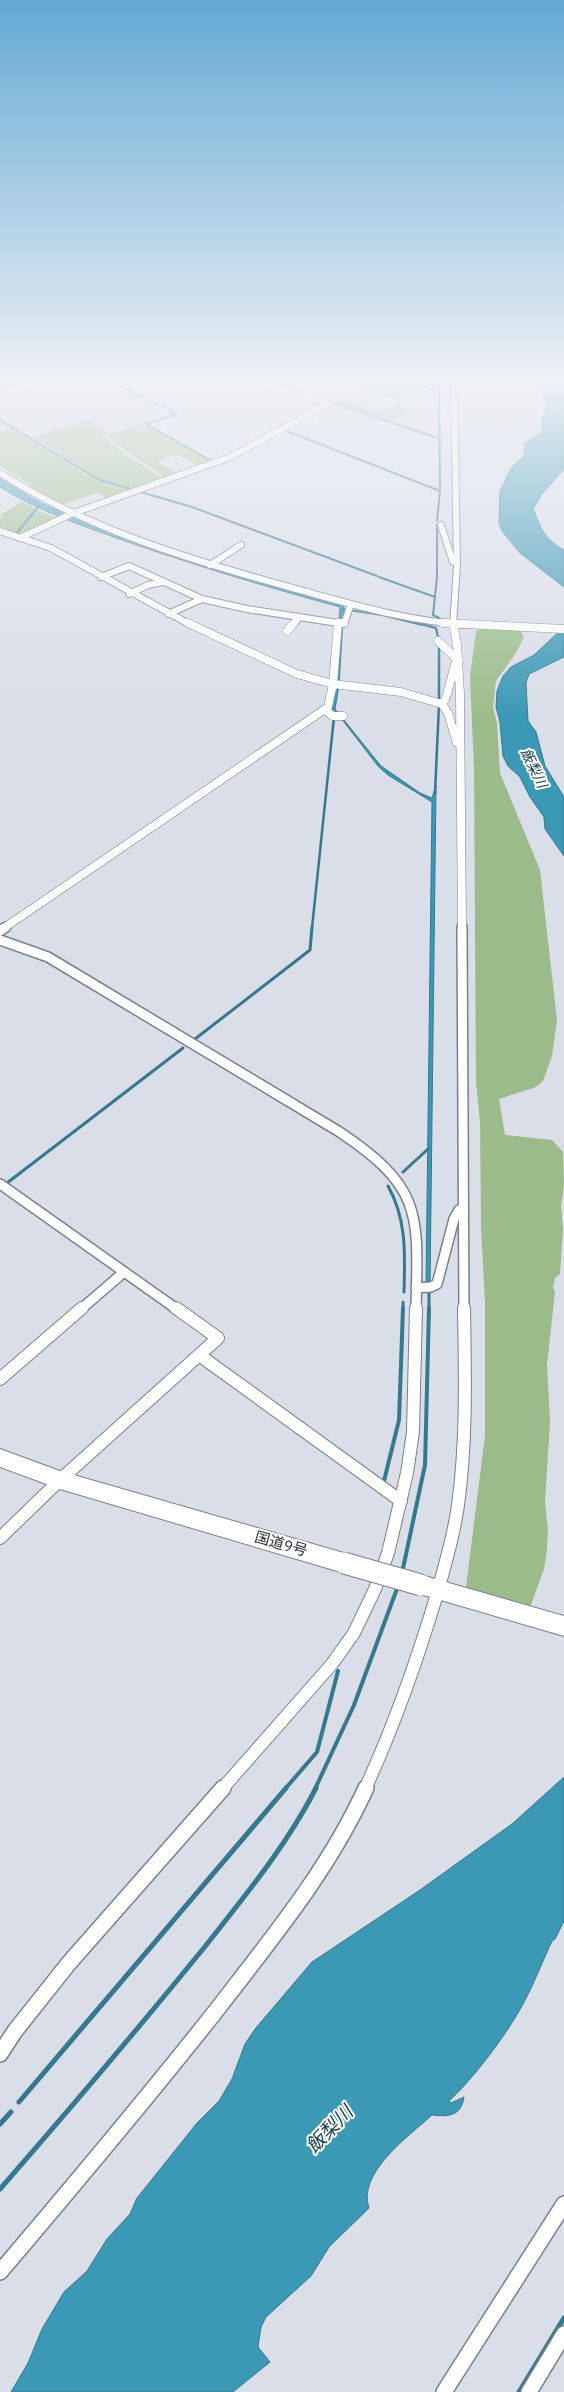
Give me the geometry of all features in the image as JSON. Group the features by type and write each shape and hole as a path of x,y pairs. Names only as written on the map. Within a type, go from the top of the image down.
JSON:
{"highway":[{"name":"国道9号","path":"0,1458 60,1480 564,1626"}],"street":[{"path":"34,495 70,514 210,565 414,620 564,629"},
{"path":"20,538 70,514 124,495"},
{"path":"0,2272 112,2141 178,2058 287,1918 331,1855 378,1762 417,1664 435,1589 457,1516 465,1420 460,744 456,624 456,495"},
{"path":"441,525 454,565 457,566"},
{"path":"0,531 51,548 129,594 168,614 297,674 336,684 396,691 442,704 448,713 456,743 460,744"},
{"path":"210,565 241,545"},
{"path":"101,577 129,566 202,599 247,609 340,623 346,622 351,604"},
{"path":"129,594 148,585 163,582"},
{"path":"168,614 202,599"},
{"path":"287,631 300,616"},
{"path":"0,931 325,710 330,705 336,684 340,623"},
{"path":"439,641 457,661"},
{"path":"442,704 446,698 457,661"},
{"path":"325,710 337,716"},
{"path":"0,940 48,957 348,1140 385,1166 400,1184 413,1212 417,1235 413,1432 401,1501 388,1553 361,1619 345,1646 69,1963 15,2030 0,2054"},
{"path":"0,1184 218,1338 60,1480 0,1538"},
{"path":"416,1288 431,1287 437,1284 454,1219 459,1210 463,1208"},
{"path":"0,1379 124,1272"},
{"path":"200,1355 401,1501"},
{"path":"444,2392 564,2204"},
{"path":"529,2392 564,2334"}],"green space":[{"path":"41,495 92,495 61,505"},
{"path":"100,495 119,495 108,499"},
{"path":"22,502 36,509 15,534 0,530 0,519 2,518 0,515"},
{"path":"37,510 57,518 21,536 16,535"},
{"path":"482,628 520,630 524,637 516,653 496,681 493,708 497,723 500,773 540,870 557,1020 552,1056 543,1081 536,1087 499,1099 505,1135 552,1140 563,1152 564,1185 561,1206 563,1229 560,1274 555,1278 553,1288 555,1292 547,1365 550,1422 545,1502 548,1529 547,1550 544,1569 528,1613 465,1595 485,1435 485,1303 481,1227 480,1122 476,1082 474,769 470,676 476,631"}],"water":[{"path":"12,495 27,495 45,505 205,567 344,605 339,686 335,709 381,766 420,793 432,798 436,785 430,1285 426,1285 432,802 388,775 378,766 341,718 333,715 340,607 257,584 122,540 75,523"},
{"path":"500,495 542,495 533,509 547,537 564,550 564,587 520,553 502,531 499,523"},
{"name":"飯梨川","path":"564,627 564,657 529,674 526,683 528,721 536,732 545,766 564,797 564,856 545,829 544,817 530,797 520,777 508,766 503,756 500,722 496,707 497,691 503,676 511,667 534,655"},
{"name":"飯梨川","path":"564,1777 564,1921 555,1939 552,1941 527,1996 508,2029 489,2055 449,2101 451,2103 464,2097 457,2112 444,2116 432,2115 387,2156 371,2182 367,2195 369,2208 329,2247 311,2276 266,2317 261,2327 258,2347 270,2362 233,2392 11,2392 28,2363 42,2329 64,2292 87,2271 107,2239 130,2214 137,2198 197,2123 219,2101 232,2079 245,2044 255,2029 312,1962 420,1890 512,1824"}],"waterway":[{"path":"149,495 192,507 377,576"},
{"path":"437,521 440,495"},
{"path":"15,535 39,506"},
{"path":"435,597 437,577 437,525"},
{"path":"379,577 435,597"},
{"path":"435,597 433,615 439,618"},
{"path":"342,609 382,615 422,625"},
{"path":"417,623 436,628 439,642 439,702"},
{"path":"435,793 439,705"},
{"path":"312,928 334,717"},
{"path":"195,1039 310,950 312,927"},
{"path":"7,1183 183,1048"},
{"path":"403,1172 428,1149"},
{"path":"388,1186 399,1212 402,1225 404,1292"},
{"path":"429,1289 429,1308"},
{"path":"403,1302 403,1308"},
{"path":"384,1481 399,1420 403,1308"},
{"path":"402,1573 425,1465 429,1308"},
{"path":"315,1789 354,1705 398,1586"},
{"path":"285,1789 317,1752 338,1671"},
{"path":"19,2102 286,1788"},
{"path":"0,2189 128,2040 233,1911 278,1851 316,1788"},
{"path":"0,2124 11,2112"},
{"path":"519,2392 564,2318"}]}
